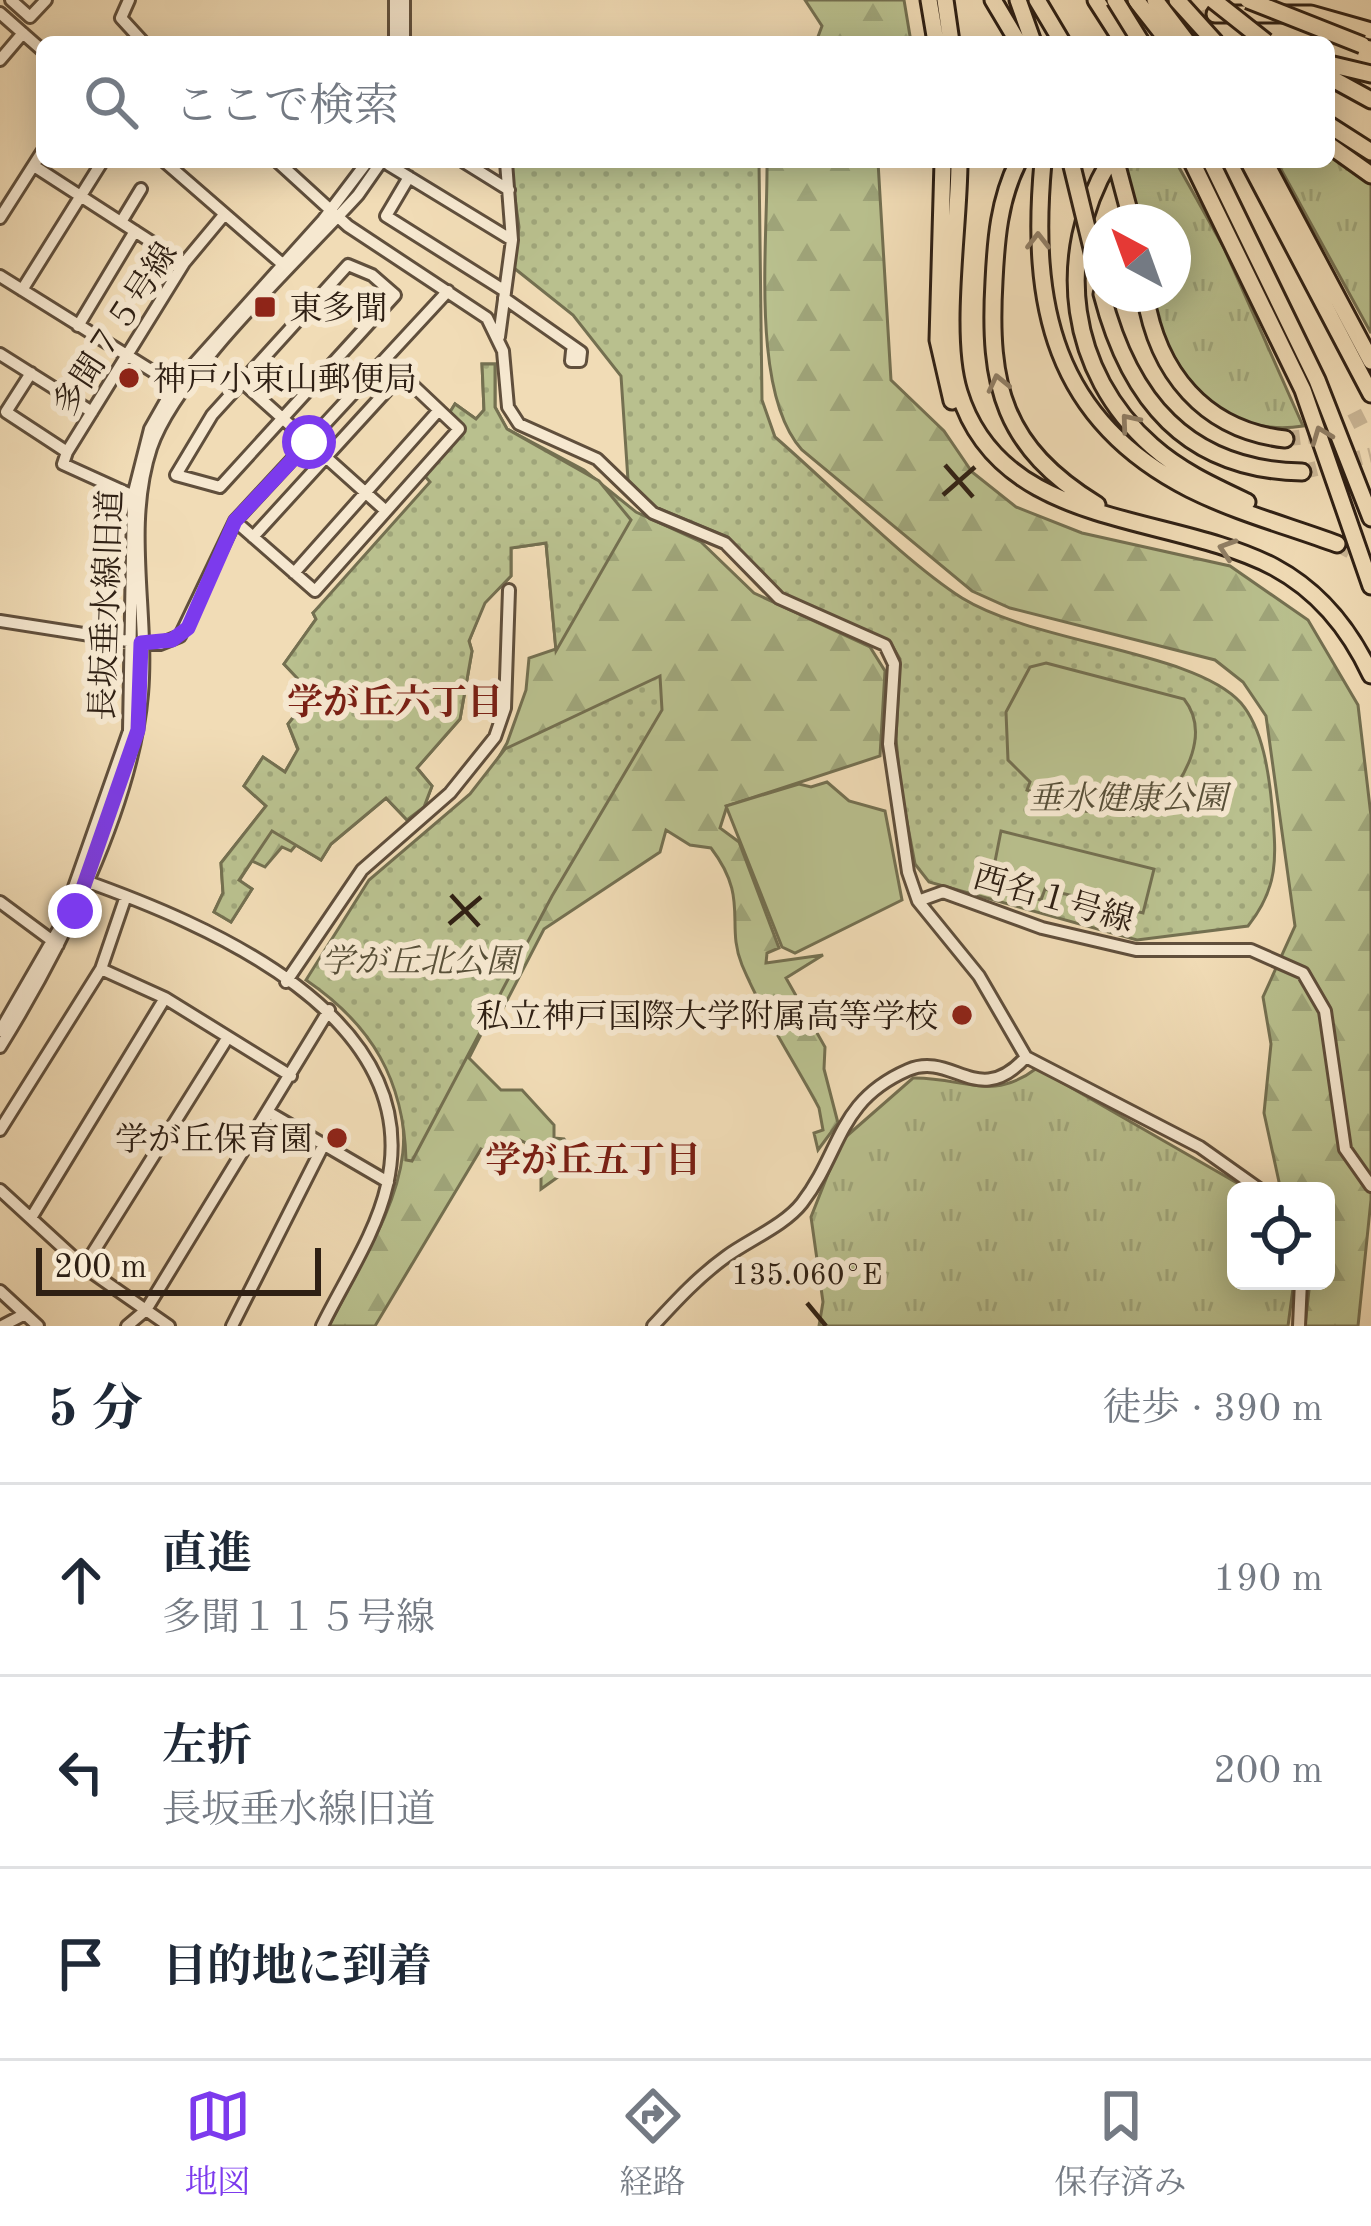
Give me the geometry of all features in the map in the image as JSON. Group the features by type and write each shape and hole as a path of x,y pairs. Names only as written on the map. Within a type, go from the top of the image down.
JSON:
{"highway":[{"path":"929,0 934,36"},
{"path":"945,0 950,36"},
{"path":"993,0 1014,36"},
{"path":"1018,0 1031,36"},
{"path":"1037,0 1059,36"},
{"path":"1096,0 1119,36"},
{"path":"1114,0 1138,36"},
{"path":"1136,0 1163,36"},
{"path":"1155,0 1182,36"},
{"path":"1177,0 1210,36"},
{"path":"1248,0 1368,42"},
{"path":"1214,7 1311,14 1368,42"},
{"path":"1214,7 1257,36"},
{"path":"1335,65 1371,74"},
{"path":"1335,80 1365,97"},
{"path":"1335,129 1371,152"},
{"path":"1335,149 1371,176"},
{"path":"944,168 938,340 945,381 962,421 985,453 1014,477 1056,498 1228,548 1295,580 1345,628 1371,675"},
{"path":"959,168 953,352 958,391 975,427 1000,459 1056,498"},
{"path":"1015,168 1004,195 997,237 992,346 1000,395 1013,426 1049,470 1081,495 1132,521"},
{"path":"1043,168 1037,244 1047,320 1081,392 1139,456 1214,500 1336,544 1179,467 1136,430 1105,390 1084,341 1075,277 1081,224 1110,168"},
{"path":"1072,168 1083,212"},
{"path":"1116,168 1128,204"},
{"path":"1195,168 1304,390 1371,586"},
{"path":"1214,168 1317,380 1371,518"},
{"path":"1253,168 1293,226 1371,361"},
{"path":"1268,168 1371,394"},
{"path":"1109,312 1127,369 1177,430 1249,467 1302,472"},
{"path":"1150,312 1161,352 1197,403 1247,432 1285,439"}],"street":[{"path":"11,0 30,17 46,0"},
{"path":"129,0 121,18 138,36"},
{"path":"399,0 400,36"},
{"path":"0,13 36,45"},
{"path":"0,60 23,33"},
{"path":"0,218 36,162"},
{"path":"37,168 184,263"},
{"path":"22,290 98,168"},
{"path":"172,168 286,268"},
{"path":"285,168 335,213 479,310 499,338"},
{"name":"長坂垂水線旧道","path":"335,213 363,168"},
{"name":"長坂垂水線旧道","path":"0,1047 57,944 129,730 137,642 137,498 150,429 178,387 380,168"},
{"path":"394,168 512,240"},
{"path":"474,168 509,190"},
{"path":"507,168 512,240 499,338 508,407 519,424 597,459 652,512 725,543 778,598 872,635 890,651 889,744 908,872 918,901 979,976 1026,1058 1200,1147 1249,1182"},
{"path":"409,177 386,216 504,294 572,351"},
{"path":"121,222 141,189"},
{"name":"多聞７５号線","path":"137,498 63,464 184,263 224,214"},
{"path":"78,326 135,231"},
{"path":"348,265 372,275 395,295 283,418 220,487 176,476 212,415 348,265"},
{"path":"0,276 178,387"},
{"path":"0,621 137,642 172,640 188,628 235,521 448,291"},
{"path":"0,354 92,412"},
{"path":"235,521 315,591 459,429 386,360"},
{"path":"31,374 6,412 67,452"},
{"path":"253,537 401,375"},
{"path":"242,382 386,511"},
{"path":"294,573 439,410"},
{"path":"286,982 362,870 451,793 495,737 505,708 508,590"},
{"path":"82,880 183,917 329,1010 367,1053 382,1083 388,1182 377,1217 322,1326"},
{"name":"西名１号線","path":"918,901 943,892 1042,928 1136,950 1251,950 1303,974 1325,1011 1345,1149 1371,1186"},
{"path":"0,1130 101,969 126,896"},
{"path":"0,902 57,944"},
{"name":"長坂垂水線旧道","path":"0,1030 57,944"},
{"path":"101,969 165,998 291,1076"},
{"path":"31,1219 165,998"},
{"path":"127,1326 146,1310 329,1010"},
{"path":"84,1267 228,1036"},
{"path":"653,1326 722,1260 795,1211 847,1114 879,1087 923,1067 986,1082 1004,1078 1026,1058"},
{"path":"268,1112 388,1182"},
{"path":"232,1326 323,1146"},
{"path":"0,1190 84,1267 169,1326"},
{"path":"1299,1326 1301,1290"},
{"path":"0,1292 38,1326"},
{"path":"2,1326 25,1314"}],"green space":[{"path":"805,0 904,0 910,36 818,36 822,26"},
{"path":"1335,156 1371,184 1371,333 1280,168 1335,168"},
{"name":"垂水健康公園","path":"511,168 759,168 762,400 775,437 892,543 962,598 1031,626 1189,671 1219,685 1241,703 1264,752 1274,840 1271,883 1248,926 1137,940 929,882 915,864 901,790 896,739 900,659 890,642 786,597 727,537 643,502 628,480 621,376 573,315 514,268 519,227"},
{"path":"767,168 878,168 891,380 944,431 972,472 1016,507 1082,533 1230,566 1308,620 1358,705 1371,816 1371,1200 1358,1326 1305,1326 1309,1290 1335,1290 1335,1182 1279,1182 1264,1113 1271,1044 1263,997 1295,926 1266,716 1243,682 1215,660 1010,608 972,591 802,450 775,392 765,314"},
{"path":"1125,168 1179,168 1224,248 1303,426 1247,422 1223,410 1184,372 1156,312 1191,312 1191,204 1135,204"},
{"path":"482,364 495,364 495,407 507,429 584,470 636,512 701,542 754,593 870,647 885,671 880,756 727,806 720,828 739,842 779,948 767,953 766,963 823,955 786,978 825,1047 824,1069 838,1123 818,1150 814,1133 823,1130 819,1108 742,965 733,897 723,866 711,848 690,845 666,830 660,852 544,929 499,1016 492,1013 469,1058 501,1090 522,1090 554,1125 554,1138 564,1139 579,1162 541,1189 541,1151 520,1140 496,1156 481,1149 375,1326 329,1326 389,1206 404,1134 398,1096 381,1057 351,1013 507,743 526,690 529,658 556,649 546,543 511,548 511,576 484,603 469,641 472,651 460,719 417,768 432,786 424,807 407,820 386,798 331,844 321,860 296,845 291,851 282,847 265,867 252,861 239,881 252,889 231,922 214,912 223,893 221,863 266,806 244,786 263,757 285,772 298,750 288,724 312,693 284,664 316,619 313,613 451,506 470,433 450,412 455,404 476,419 484,410"},
{"path":"482,364 495,364 495,407 507,429 599,481 631,520 556,651 546,543 511,548 511,576 485,603 469,641 472,651 460,719 417,768 432,786 424,807 407,820 386,798 331,844 321,860 272,831 239,880 252,889 231,922 214,912 223,893 221,863 266,806 244,786 263,757 285,772 298,749 288,724 312,694 284,664 316,619 313,613 430,482 424,475 465,428 450,412 455,404 476,419 484,410"},
{"path":"1046,663 1184,699 1195,726 1192,754 1161,803 1138,807 1134,816 1083,811 1027,790 1030,782 1008,760 1006,712 1030,667"},
{"name":"学が丘北公園","path":"660,676 662,710 552,896 412,1161 406,1160 399,1104 380,1057 349,1016 306,980 369,880 470,794 505,749"},
{"path":"827,782 849,801 885,811 902,900 795,953 782,947 726,806 799,784 811,787"},
{"path":"1001,831 1154,869 1143,913 1045,889 1041,900 990,887"},
{"path":"1037,1068 1235,1182 1227,1182 1227,1290 1293,1290 1288,1326 819,1326 823,1302 811,1217 841,1141 913,1078 991,1086"}],"tunnel":[{"path":"1151,36 1215,14"},
{"path":"1285,439 1328,434 1371,412"},
{"path":"1302,472 1371,455"},
{"path":"1337,544 1371,563"}],"place":[{"name":"東多聞","path":"265,307"},
{"name":"神戸小束山郵便局","path":"129,378"},
{"name":"私立神戸国際大学附属高等学校","path":"962,1015"},
{"name":"学が丘保育園","path":"337,1138"}],"district":[{"name":"学が丘六丁目","path":"395,701"},
{"name":"学が丘五丁目","path":"593,1159"}],"route":[{"path":"75,911 138,730 141,643 160,644 188,628 235,521 309,442"}]}
